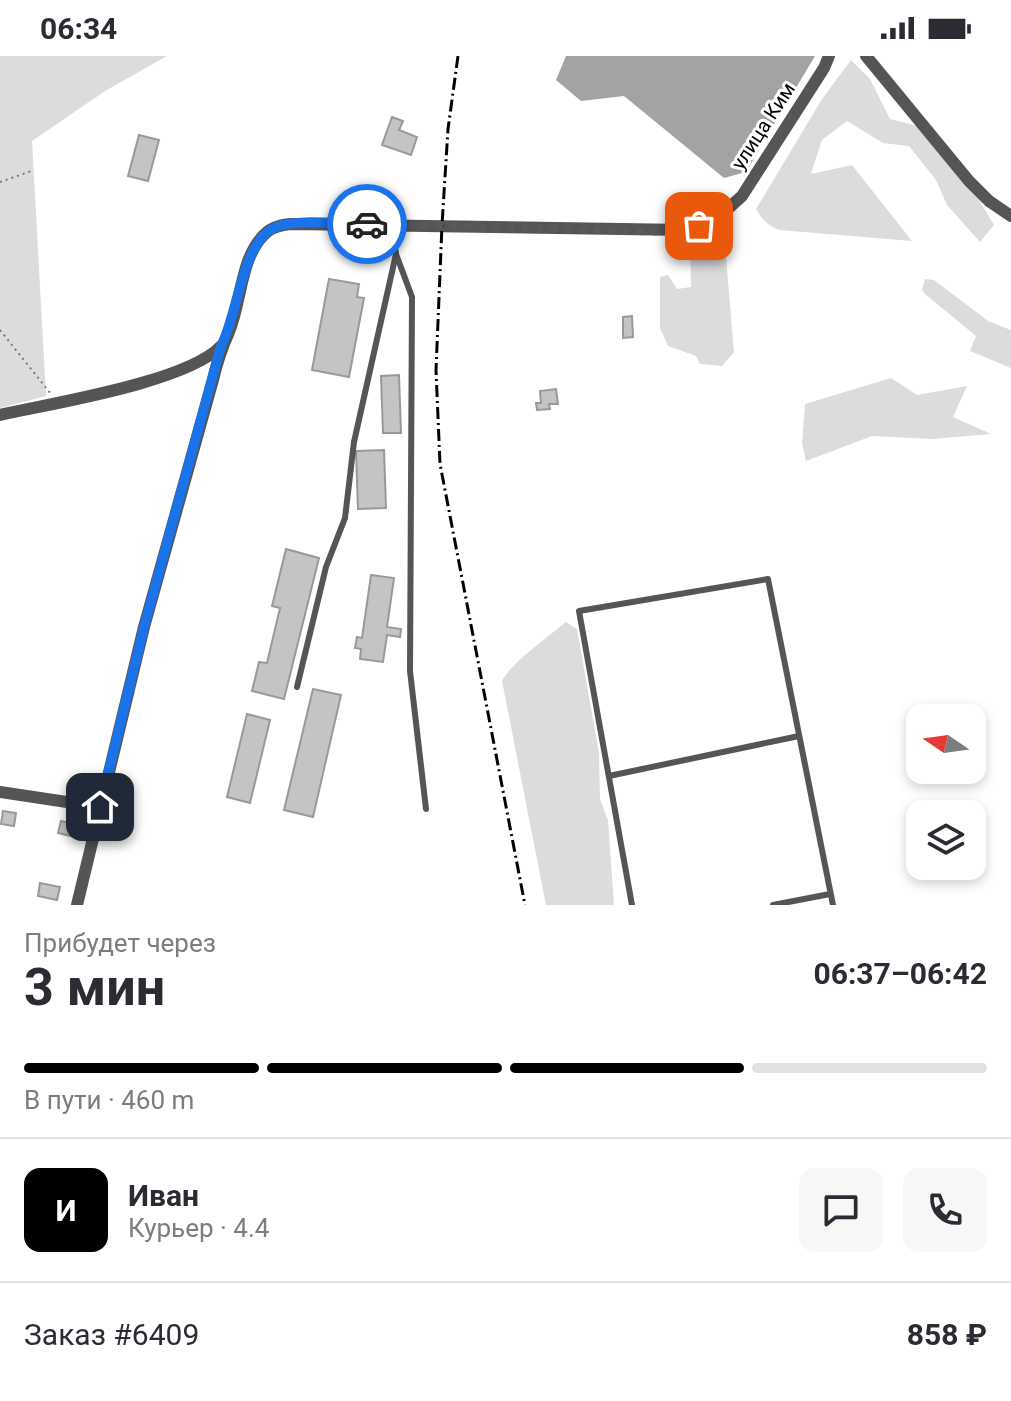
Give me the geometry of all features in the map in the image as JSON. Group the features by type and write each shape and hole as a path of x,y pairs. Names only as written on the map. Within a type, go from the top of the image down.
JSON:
{"street":[{"name":"улица Ким","path":"77,905 144,627 221,346 229,333 252,253 267,232 291,224 392,224 672,232 709,223 742,196 829,56"},
{"path":"866,56 969,181 989,201 1011,216"},
{"path":"0,415 167,376 209,358 221,346"},
{"path":"0,792 100,807"}],"lane":[{"path":"392,224 396,254 412,297 410,671 426,809"},
{"path":"297,687 326,567 345,518 354,442 396,254"},
{"path":"632,905 579,611 768,579 833,905"},
{"path":"609,776 799,736"},
{"path":"773,905 830,894"}],"path":[{"path":"0,182 34,170"},
{"path":"0,330 48,387 53,403"}],"shaded area":[{"path":"0,56 167,56 105,91 32,141 46,396 0,408"},
{"path":"566,56 815,56 746,172 724,178 624,96 581,101 556,80"},
{"path":"851,60 870,79 890,119 917,126 975,193 994,225 980,242 947,205 936,180 909,146 883,143 847,121 822,140 811,174 852,165 912,241 779,230 768,224 756,209 822,99"},
{"path":"700,238 725,245 734,352 722,366 700,364 696,356 668,346 660,328 660,277 668,275 677,289 691,287 690,246"},
{"path":"925,279 934,280 988,321 1011,330 1011,368 970,351 976,336 925,294 922,290"},
{"path":"891,378 917,395 967,386 953,417 991,434 932,439 872,436 806,461 802,443 805,404"},
{"path":"566,622 577,629 599,753 600,799 608,820 614,905 546,905 502,681 521,658"}],"building":[{"path":"392,117 403,121 399,130 417,137 411,155 382,145"},
{"path":"139,135 159,140 148,181 128,176"},
{"path":"329,279 359,284 357,297 364,298 349,377 312,370"},
{"path":"632,316 633,337 623,338 623,317"},
{"path":"399,375 401,433 383,433 381,376"},
{"path":"556,389 558,404 549,404 550,409 537,410 536,403 541,403 540,391"},
{"path":"384,450 386,508 358,509 356,451"},
{"path":"286,549 319,558 284,699 252,691 259,662 267,663 280,608 272,606"},
{"path":"371,575 394,578 387,627 401,629 400,637 387,635 383,662 360,659 361,649 355,648 357,637 362,638"},
{"path":"313,689 341,695 313,817 284,810"},
{"path":"247,714 270,720 250,803 227,797"},
{"path":"3,811 16,813 14,826 1,824"},
{"path":"61,821 74,824 71,836 58,833"},
{"path":"40,883 60,887 57,900 38,896"}],"railway":[{"path":"458,56 448,129 442,225 436,370 440,464 525,905"}],"way so far":[{"path":"367,224 672,232 699,226"}],"route":[{"path":"100,807 144,627 221,346 229,333 256,245 275,227 291,224 367,224"}]}
